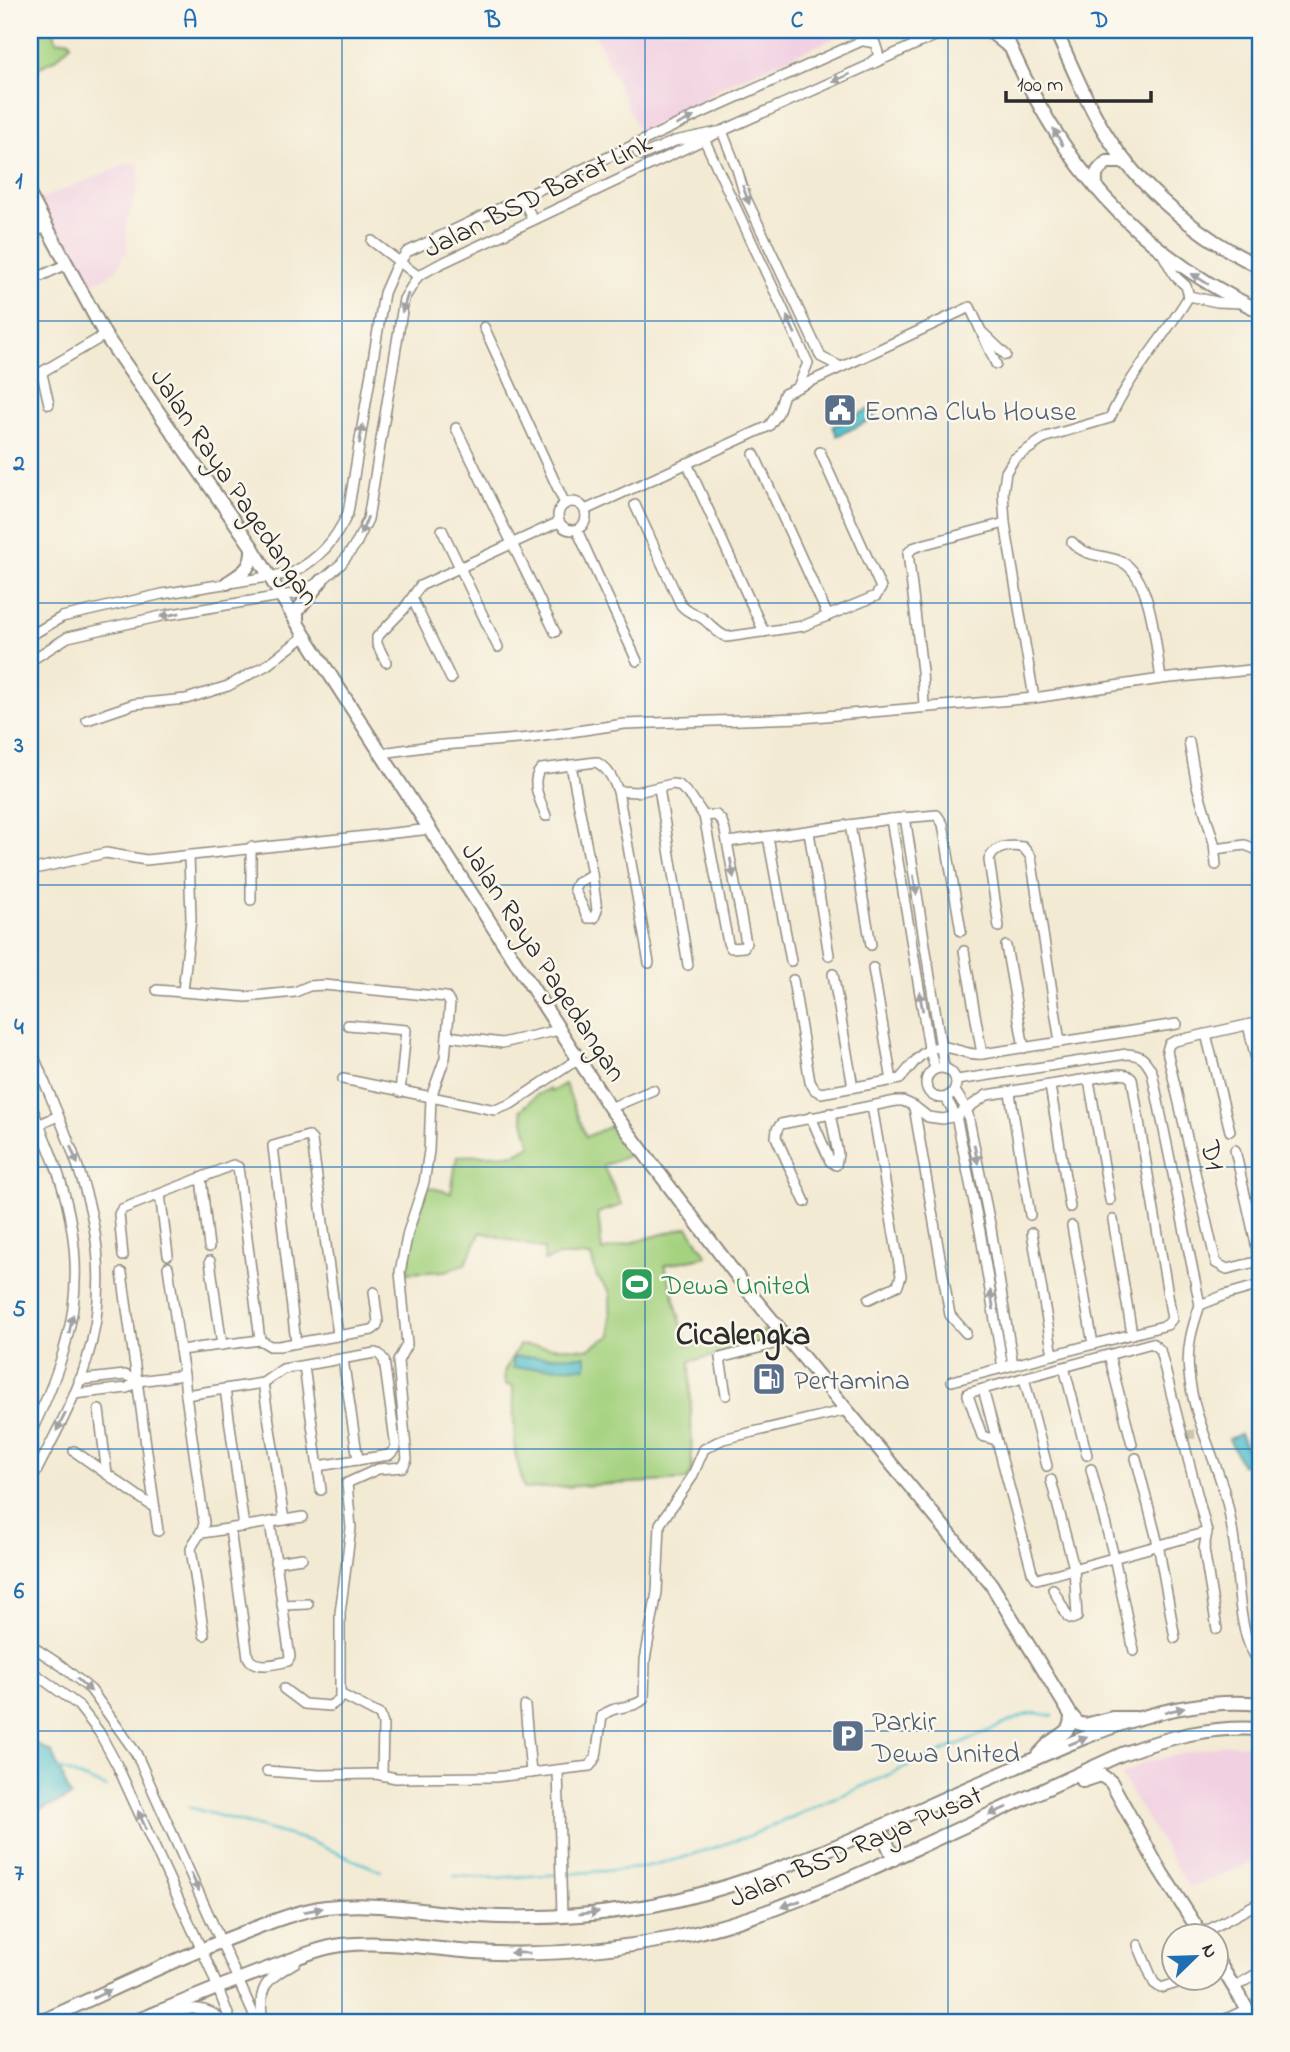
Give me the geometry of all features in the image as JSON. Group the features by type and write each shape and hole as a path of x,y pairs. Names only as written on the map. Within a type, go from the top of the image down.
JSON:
{"main road":[{"path":"983,30 992,33 1010,48"},
{"path":"1003,30 1066,152 1098,192 1162,253 1191,274 1260,311"},
{"path":"1055,30 1103,131 1126,162 1157,195 1188,222 1260,267"},
{"path":"1098,192 1094,176 1098,169 1107,162 1126,162"},
{"name":"Jalan Raya Pagedangan","path":"30,196 105,335 271,576 305,636 610,1108 749,1292 991,1584 1071,1716"},
{"path":"227,583 248,568 253,559 252,547"},
{"path":"297,621 298,611 321,581"},
{"path":"1215,1704 1215,1729"},
{"name":"Jalan BSD Raya Pusat","path":"40,2022 201,1949 283,1917 323,1908 351,1905 530,1918 659,1904 780,1869 880,1828 1035,1758 1135,1718 1215,1704 1260,1704"},
{"path":"1071,1716 1085,1726 1112,1718 1135,1718"},
{"path":"1035,1758 1052,1741 1068,1731 1071,1716"},
{"name":"Jalan BSD Raya Pusat","path":"134,2022 312,1952 339,1946 367,1943 407,1944 528,1954 593,1951 673,1938 741,1922 894,1858 1122,1754 1150,1744 1215,1729 1260,1729"},
{"path":"1111,1783 1112,1768 1150,1744"},
{"path":"1039,1793 1061,1789 1101,1774 1111,1783 1158,1867 1194,1923"},
{"path":"880,1828 894,1858"},
{"path":"1230,1981 1255,2022"}],"street":[{"name":"Jalan BSD Barat Link","path":"30,636 62,617 162,594 292,573 309,564 326,550 338,534 348,513 384,293 407,253 522,197 886,30"},
{"name":"Jalan BSD Barat Link","path":"30,661 68,637 166,615 299,593 321,581 341,565 356,544 368,519 404,299 418,276 704,139 948,30"},
{"path":"855,43 869,41 875,43 878,48 879,56 866,66"},
{"path":"634,145 642,155 675,141 722,131 745,196 821,357 841,367"},
{"path":"704,139 808,363"},
{"path":"720,176 737,169"},
{"path":"522,197 533,220"},
{"path":"30,234 46,227"},
{"path":"372,241 418,276"},
{"path":"1034,698 1005,523 1003,492 1006,472 1014,460 1046,437 1110,418 1122,391 1174,321 1189,296 1186,286 1175,276 1162,253"},
{"path":"30,281 67,264"},
{"path":"1189,296 1217,302 1243,303"},
{"path":"585,510 769,426 778,413 784,394 970,307 996,364"},
{"path":"484,327 565,504"},
{"path":"980,329 1006,355"},
{"path":"30,379 105,335"},
{"path":"798,387 808,363 821,357"},
{"path":"42,373 49,404"},
{"path":"456,428 555,632"},
{"path":"635,505 681,605 688,614 702,618 718,634 727,637 803,626 876,596 881,587 820,452"},
{"path":"754,454 828,616"},
{"path":"687,463 764,632"},
{"path":"565,504 580,504 587,518 584,526 577,530 564,528 559,522 560,509 565,504"},
{"path":"386,662 377,645 377,637 420,586 559,522"},
{"path":"924,706 908,553 925,544 1005,523"},
{"path":"442,530 498,647"},
{"path":"577,530 638,661"},
{"path":"1072,542 1078,550 1120,562 1131,568 1140,581 1147,600 1161,680"},
{"path":"412,598 451,679"},
{"path":"86,720 134,704 186,699 218,690 267,665 305,636"},
{"path":"382,753 530,738 624,724 802,718 1034,698 1260,669"},
{"path":"1189,742 1197,786 1215,849 1216,865"},
{"path":"546,816 535,785 536,775 541,769 600,764 612,777 618,791 649,962"},
{"path":"571,765 592,874"},
{"path":"618,791 637,792 672,784 679,785 692,798 705,816 728,943 733,948 744,947 746,943 728,842 719,817 705,816"},
{"path":"659,788 688,965"},
{"path":"728,842 933,814 941,818 961,931"},
{"path":"905,817 940,1046 940,1068"},
{"path":"891,819 929,1048 940,1068"},
{"path":"850,825 871,945"},
{"path":"30,870 106,853 140,860 431,829"},
{"path":"809,832 829,955"},
{"path":"768,837 791,961"},
{"path":"1215,849 1245,845 1260,851"},
{"path":"251,847 251,900"},
{"path":"999,927 990,856 999,848 1023,847 1031,857 1060,1042"},
{"path":"183,990 191,919 189,855"},
{"path":"1006,946 1024,1048"},
{"path":"964,951 982,1054"},
{"path":"873,968 892,1081"},
{"path":"832,974 853,1087"},
{"path":"793,980 812,1086 821,1093 900,1079 929,1048 940,1046 970,1055 982,1054 1177,1024"},
{"path":"157,990 246,997 295,992 309,986 324,985 446,997 450,1003 445,1058 431,1097 426,1172 408,1232 400,1272 407,1344 398,1361 408,1459 403,1467 378,1469 347,1483 351,1528 340,1613 340,1699 334,1706 315,1706 297,1701 284,1689"},
{"path":"1230,1131 1206,1034 1260,1022"},
{"path":"348,1025 406,1030 400,1092"},
{"path":"1248,1025 1260,1076"},
{"path":"447,1036 502,1044 559,1030"},
{"name":"D1","path":"1206,1034 1175,1041 1169,1044 1167,1051 1216,1263 1227,1269 1260,1262"},
{"path":"30,1047 89,1197 97,1235 100,1278 96,1321 86,1363 74,1394 30,1484"},
{"path":"957,1080 1127,1054 1139,1055 1145,1059 1152,1072 1200,1305 1188,1346 1192,1434 1207,1532 1204,1549 1217,1629"},
{"path":"344,1079 400,1092 502,1109 578,1059"},
{"path":"940,1068 953,1072 957,1080 955,1091 946,1098 937,1098 929,1093 925,1084 928,1074 940,1068"},
{"path":"805,1202 775,1133 781,1124 903,1101 936,1119 956,1116 987,1095 1119,1074 1127,1075 1134,1082 1172,1319 1167,1325 952,1381"},
{"path":"1089,1080 1110,1200"},
{"path":"1050,1086 1070,1207"},
{"path":"610,1108 653,1090"},
{"path":"955,1091 967,1110 991,1229 1008,1366"},
{"path":"1010,1093 1030,1214"},
{"path":"946,1098 956,1116 1008,1366"},
{"path":"30,1103 59,1175 67,1203 74,1243 76,1279 72,1319 63,1357 30,1434"},
{"path":"869,1299 898,1285 901,1276 872,1106"},
{"path":"914,1106 950,1315 966,1333"},
{"path":"811,1117 831,1161 836,1165 838,1154 830,1113"},
{"path":"38,1125 58,1116"},
{"path":"296,1343 273,1146 299,1137 308,1136 312,1140 338,1335"},
{"path":"1235,1150 1260,1262"},
{"path":"124,1256 119,1214 122,1209 233,1165 238,1167 260,1340"},
{"path":"201,1178 209,1247"},
{"path":"160,1194 168,1255"},
{"path":"1113,1220 1132,1334"},
{"path":"1072,1226 1093,1344"},
{"path":"1032,1233 1053,1355"},
{"path":"210,1261 222,1345"},
{"path":"168,1267 204,1523 202,1533 192,1543 191,1549 204,1635"},
{"path":"122,1273 159,1531"},
{"path":"1200,1305 1260,1285"},
{"path":"180,1350 260,1340 270,1346 296,1343 376,1327 378,1322 374,1292"},
{"path":"726,1395 720,1358 789,1340"},
{"path":"996,1440 982,1436 967,1394 1152,1343 1158,1347 1192,1434 1225,1493 1231,1517 1245,1633 1253,1654 1260,1661"},
{"path":"186,1395 263,1383 283,1369 379,1354 384,1360 396,1448 388,1455 318,1466"},
{"path":"1110,1355 1132,1444"},
{"path":"343,1359 358,1460"},
{"path":"304,1366 321,1490"},
{"path":"1064,1367 1087,1455"},
{"path":"79,1380 125,1375 138,1381"},
{"path":"74,1394 127,1388 138,1381 184,1376"},
{"path":"1024,1378 1047,1466"},
{"path":"263,1383 284,1520"},
{"path":"225,1389 244,1527"},
{"path":"983,1389 1033,1576 1040,1579 1207,1532"},
{"path":"99,1410 107,1474"},
{"path":"267,1771 319,1775 382,1775 396,1778 495,1777 593,1765 602,1716 614,1707 633,1705 644,1699 645,1660 657,1592 660,1524 692,1478 704,1449 723,1439 847,1410"},
{"path":"74,1451 155,1508"},
{"path":"1136,1458 1158,1544 1175,1638"},
{"path":"1091,1469 1114,1557 1133,1651"},
{"path":"1051,1480 1074,1569 1077,1617 1068,1617 1053,1589"},
{"path":"202,1533 303,1517"},
{"path":"230,1529 250,1662 255,1665 288,1661 290,1657 270,1522"},
{"path":"275,1562 302,1558"},
{"path":"282,1605 308,1604"},
{"path":"30,1645 91,1690 136,1753 238,1980 260,2022"},
{"path":"30,1670 78,1705 99,1732 117,1765 201,1949 230,2022"},
{"path":"340,1694 380,1715 383,1724 382,1775"},
{"path":"525,1706 531,1773"},
{"path":"558,1770 562,1915"},
{"path":"1223,1923 1260,1902"},
{"path":"1138,1945 1154,1983 1160,1987"},
{"path":"260,2022 263,1988 273,1977 312,1952"},
{"path":"1234,1987 1260,1972"},
{"path":"134,2022 197,2008 210,2011 223,2022"},
{"path":"1220,2022 1247,2009"}],"shaded area":[{"path":"593,30 853,30 723,86 689,109 639,131"},
{"path":"139,163 139,186 126,223 128,254 123,253 118,269 84,286 38,200 127,164"},
{"path":"1227,1744 1260,1745 1260,1859 1189,1888 1121,1776 1144,1762"}],"green space":[{"path":"30,30 54,30 56,41 69,40 71,44 56,59 30,72"},
{"name":"Dewa United","path":"565,1084 586,1137 613,1125 632,1154 603,1166 622,1205 598,1213 602,1251 688,1227 707,1256 665,1265 687,1345 730,1340 772,1328 780,1339 690,1361 692,1471 687,1480 524,1489 515,1452 513,1386 505,1385 504,1372 519,1345 587,1349 611,1336 610,1292 597,1277 591,1256 558,1256 544,1261 544,1249 481,1232 465,1264 446,1271 407,1273 413,1230 428,1187 451,1193 457,1156 516,1154 531,1146 521,1110 537,1095 549,1089 551,1092"}],"water":[{"path":"871,408 875,418 837,436 833,426"},
{"path":"586,1356 586,1367 513,1368 513,1357"},
{"path":"1240,1434 1252,1460 1242,1465 1229,1439"},
{"path":"30,1740 52,1753 71,1797 30,1814"}],"waterway":[{"path":"454,1876 494,1878 567,1874 639,1868 682,1858 749,1836 1025,1715 1036,1713 1053,1716"},
{"path":"59,1769 106,1787"},
{"path":"188,1807 306,1840 381,1871"}],"tunnel":[{"path":"1186,1435 1195,1434"}],"place":[{"name":"Eonna Club House","path":"840,410"},
{"name":"Dewa United","path":"637,1284"},
{"name":"Pertamina","path":"769,1379"},
{"name":"Parkir Dewa United","path":"848,1736"}],"district":[{"name":"Cicalengka","path":"743,1333"}]}
